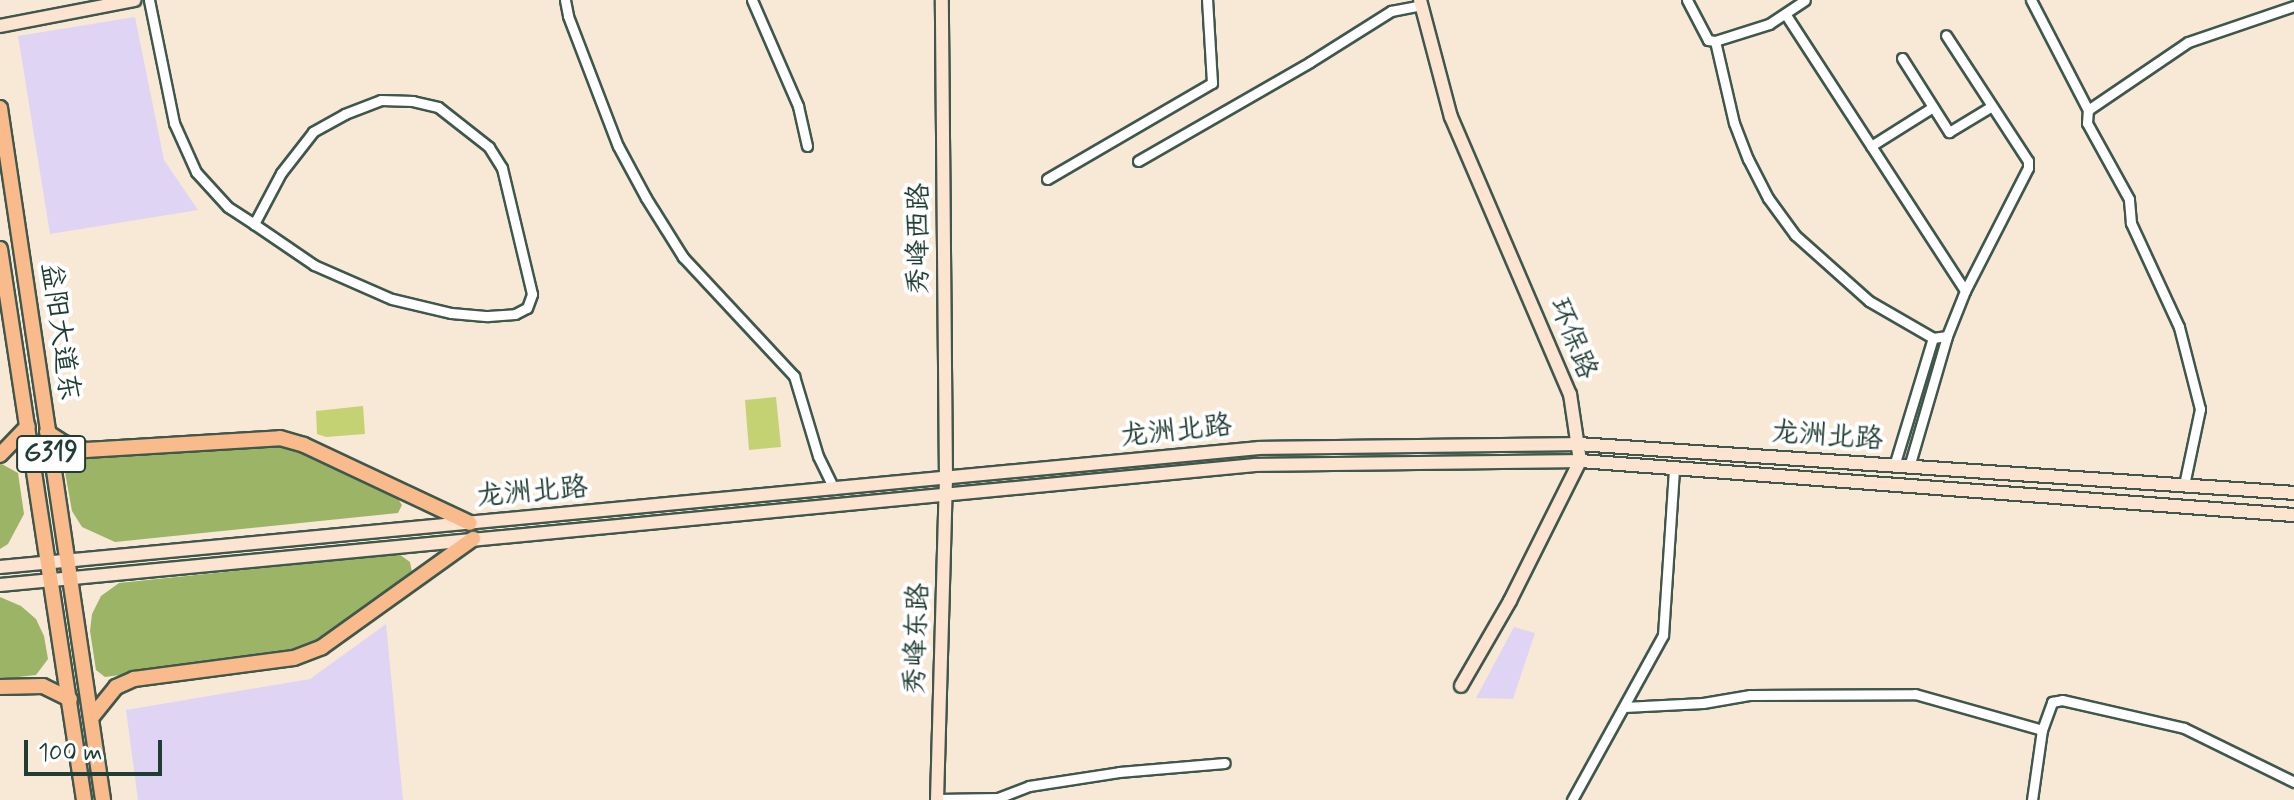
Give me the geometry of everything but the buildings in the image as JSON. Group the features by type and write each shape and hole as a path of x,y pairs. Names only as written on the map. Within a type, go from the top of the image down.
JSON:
{"main road":[{"path":"0,26 135,0"},
{"name":"秀峰西路","path":"942,0 946,479"},
{"name":"环保路","path":"1421,2 1451,117 1570,394 1580,461"},
{"name":"益阳大道东","path":"0,108 103,800"},
{"name":"G319","path":"0,249 3,291 28,426 84,800"},
{"path":"0,455 28,426"},
{"path":"47,432 64,443 86,450 280,438 304,445 470,523"},
{"name":"龙洲北路","path":"0,567 1259,448 1578,444 2294,493"},
{"path":"1461,686 1510,601 1580,461"},
{"name":"龙洲北路","path":"0,585 1255,465 1580,461 2294,515"},
{"name":"秀峰东路","path":"936,800 946,479"},
{"path":"91,718 116,687 134,679 294,658 322,647 473,539"},
{"path":"0,687 43,686 70,699"}],"street":[{"path":"149,0 174,123 196,172 228,207 314,265 392,299 451,313 488,316 515,314 527,308 532,294 502,168 489,147 438,107 413,101 381,100 345,114 313,132 281,173 254,224"},
{"path":"565,0 568,16 618,146 646,198 683,257 794,376 818,456 834,489"},
{"path":"752,0 798,106 807,146"},
{"path":"1047,179 1212,83 1207,0"},
{"path":"1687,0 1708,40 1715,41 1769,24 1805,0"},
{"path":"2031,0 2088,110 2087,123 2129,199 2131,223 2179,327 2200,409 2184,485"},
{"path":"1138,161 1310,62 1391,11 1421,2"},
{"path":"2088,110 2188,42 2294,6"},
{"path":"1786,15 1965,291"},
{"path":"1909,467 1947,336 1965,291 2028,168 2028,161 1946,35"},
{"path":"1715,41 1734,123 1768,198 1803,244 1869,301 1933,338 1947,336"},
{"path":"1902,58 1949,132 1992,106"},
{"path":"1871,146 1933,107"},
{"path":"1894,466 1933,338"},
{"path":"1572,800 1663,635 1674,468"},
{"path":"1624,707 1703,703 1750,695 1915,694 2042,730"},
{"path":"2032,800 2042,730 2052,702 2062,700 2184,728 2294,782"},
{"path":"936,800 998,798 1029,786 1119,772 1225,763"}],"shaded area":[{"path":"135,17 164,160 198,210 50,234 18,36"},
{"path":"386,624 403,800 138,800 126,710 310,679"},
{"path":"1514,627 1535,633 1513,699 1476,698"}],"green space":[{"path":"776,397 781,447 749,450 745,400"},
{"path":"363,406 365,434 326,437 317,434 316,411"},
{"path":"282,443 307,452 398,499 402,505 398,513 115,542 82,527 72,511 65,472 84,457"},
{"path":"0,463 18,473 24,514 8,544 0,549"},
{"path":"399,554 410,562 412,572 319,645 296,652 105,677 96,670 90,631 92,614 101,596 119,583"},
{"path":"0,597 21,606 36,619 44,636 48,659 36,675 0,679"}]}
